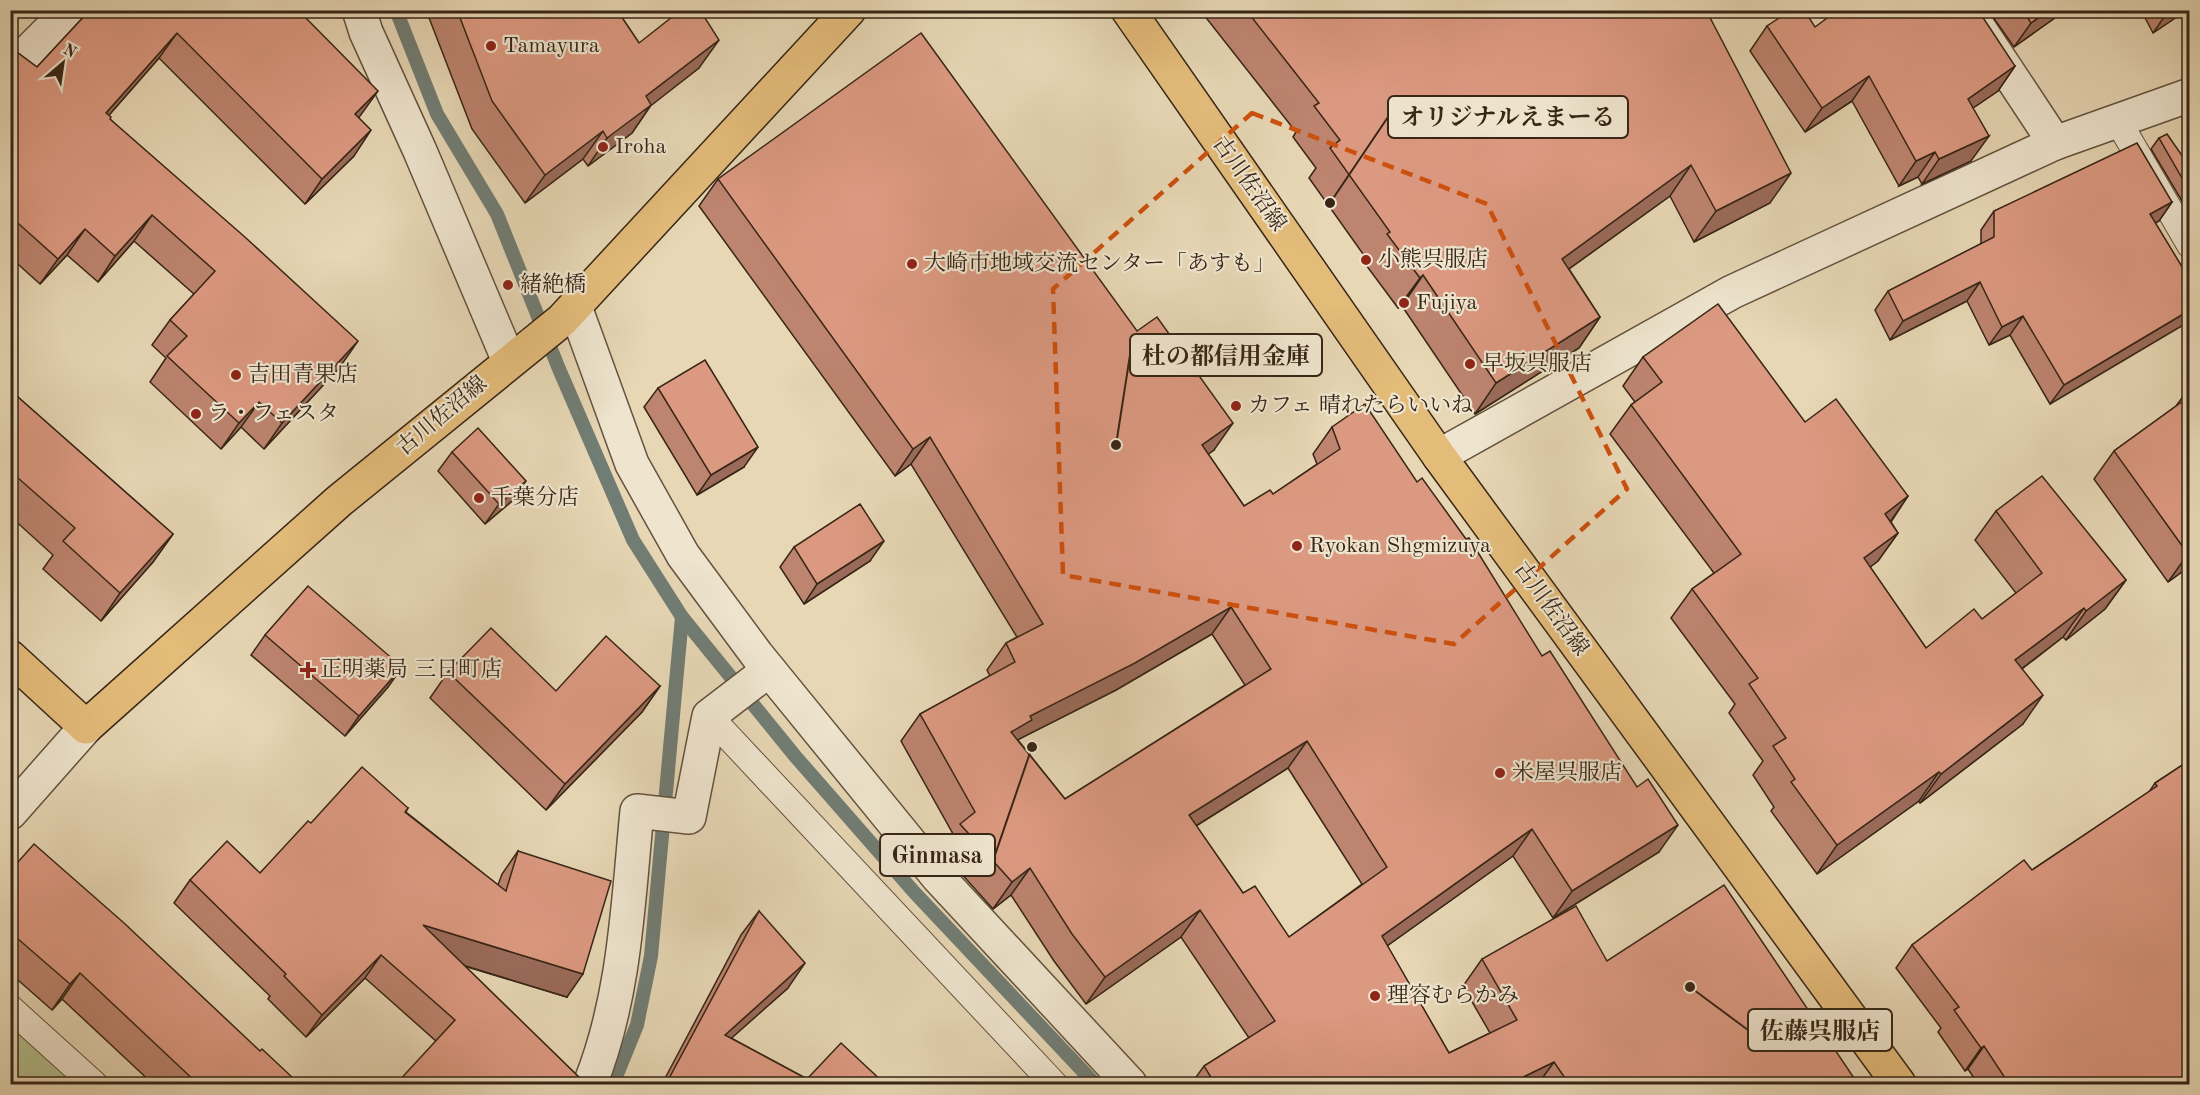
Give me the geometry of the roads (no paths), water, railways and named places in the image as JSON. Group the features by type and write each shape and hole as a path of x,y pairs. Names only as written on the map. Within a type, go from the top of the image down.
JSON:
{"main road":[{"name":"古川佐沼線","path":"86,727 339,501 569,313 849,10"},
{"name":"古川佐沼線","path":"1128,10 1439,456 1899,1084"},
{"path":"10,657 86,727"}],"street":[{"path":"10,59 16,64 70,10"},
{"path":"359,10 366,32 518,354"},
{"path":"1967,10 2055,143"},
{"path":"1439,456 1732,292 2055,143 2190,95"},
{"path":"569,313 632,464 683,555 739,693 938,877 1130,1084"},
{"path":"590,1084 611,1019 622,966 637,811 688,817 739,693"},
{"path":"10,813 86,727"}],"lane":[{"path":"2118,121 2190,245"},
{"path":"739,693 1054,1084"},
{"path":"10,1008 94,1084"}],"waterway":[{"path":"396,10 437,114 497,214 559,369 633,540 682,617 795,756 914,892 1095,1084"},
{"path":"613,1084 637,1025 651,956 682,617"}],"place":[{"name":"Tamayura","path":"491,46"},
{"name":"Iroha","path":"603,147"},
{"name":"オリジナルえまーる","path":"1330,203"},
{"name":"小熊呉服店","path":"1366,260"},
{"name":"大崎市地域交流センター「あすも」","path":"912,264"},
{"name":"緒絶橋","path":"508,285"},
{"name":"Fujiya","path":"1404,303"},
{"name":"早坂呉服店","path":"1470,364"},
{"name":"吉田青果店","path":"236,375"},
{"name":"カフェ 晴れたらいいね","path":"1236,406"},
{"name":"ラ・フェスタ","path":"196,414"},
{"name":"杜の都信用金庫","path":"1116,445"},
{"name":"千葉分店","path":"479,498"},
{"name":"Ryokan Shgmizuya","path":"1297,546"},
{"name":"正明薬局 三日町店","path":"308,670"},
{"name":"Ginmasa","path":"1032,747"},
{"name":"米屋呉服店","path":"1500,773"},
{"name":"佐藤呉服店","path":"1690,987"},
{"name":"理容むらかみ","path":"1375,996"}]}
